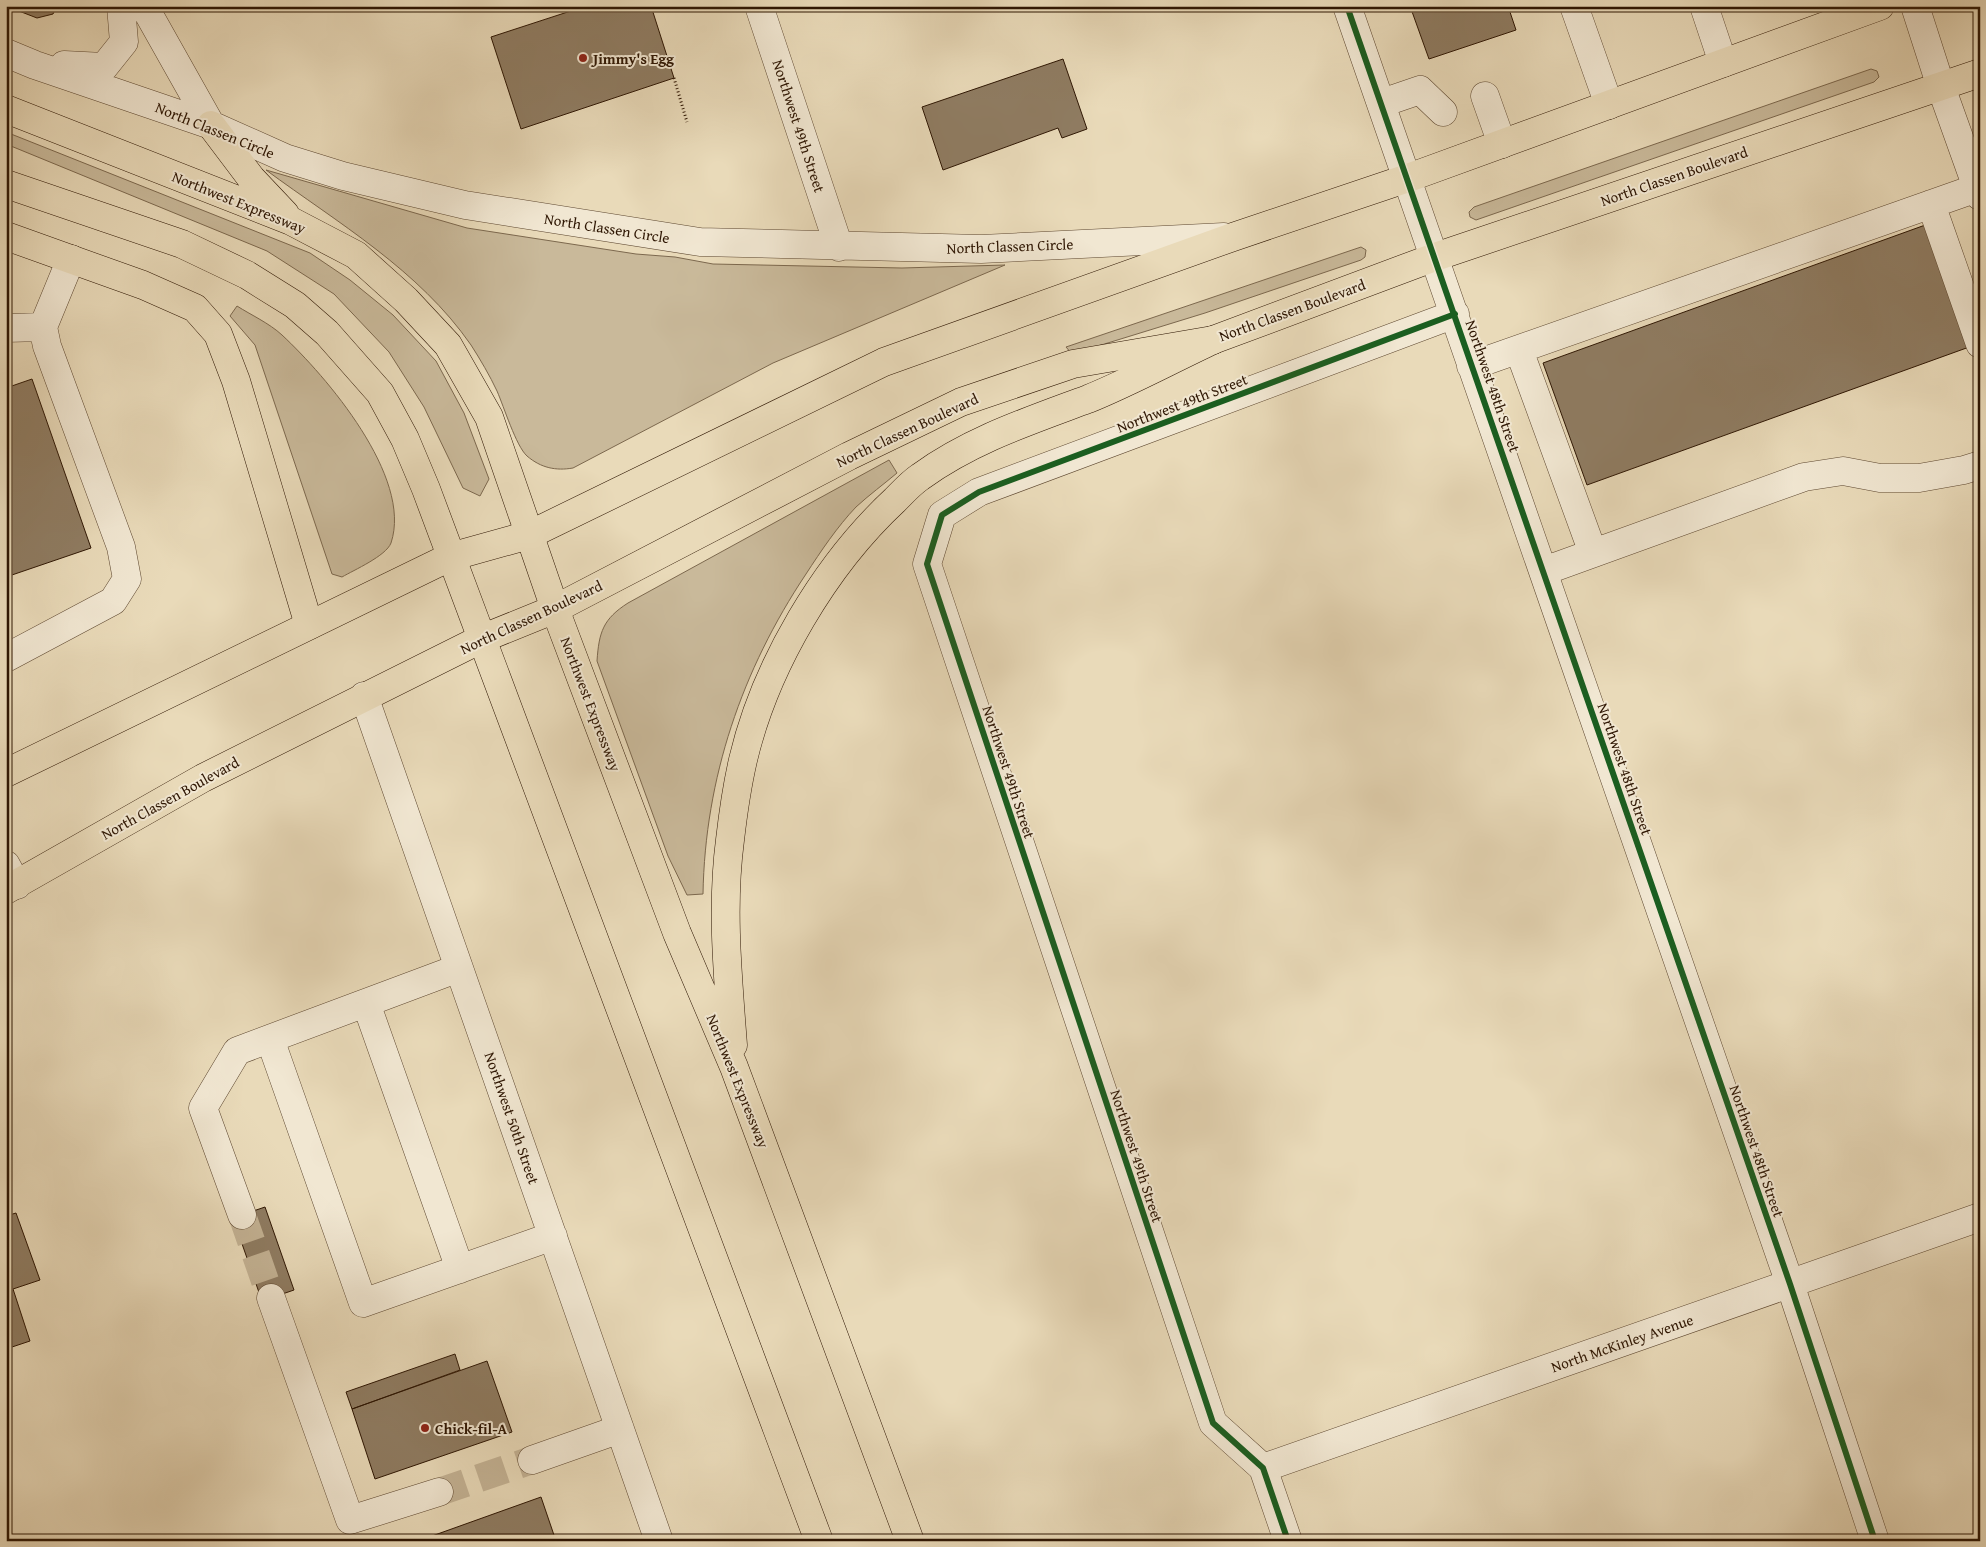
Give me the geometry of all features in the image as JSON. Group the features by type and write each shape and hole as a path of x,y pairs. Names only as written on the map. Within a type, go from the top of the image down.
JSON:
{"main road":[{"path":"6,773 450,557 529,535 884,362 1233,237 1408,178 1880,6"},
{"name":"North Classen Boulevard","path":"10,880 364,696 481,640 555,609 849,456 961,402 1073,364 1213,340 1435,257 1980,73"},
{"name":"Northwest Expressway","path":"6,109 291,221 356,256 406,300 448,345 489,417 555,609 677,933 734,1067 910,1541"},
{"path":"211,125 251,178 291,221"},
{"path":"6,184 182,244 246,275 295,304 327,333 380,393 419,472 818,1541"},
{"path":"6,236 143,285 195,308 218,334 236,381 309,625"},
{"path":"734,1067 726,931 730,842 743,759 765,693 793,633 826,578 869,524 919,478 972,444 1037,416 1090,398 1213,340"}],"street":[{"path":"35,64 104,67 124,42 121,6"},
{"path":"144,6 211,125"},
{"name":"Northwest 49th Street","path":"759,6 839,247"},
{"name":"Northwest 48th Street","path":"1347,6 1790,1284 1875,1541"},
{"path":"1574,6 1609,105"},
{"path":"1704,6 1723,63"},
{"path":"1472,366 1931,204 1978,192 1915,6"},
{"name":"North Classen Circle","path":"6,53 211,125 285,158 343,176 465,205 700,242 839,247 981,249 1233,237"},
{"path":"1382,103 1420,90 1443,112"},
{"path":"1485,96 1502,144"},
{"path":"1931,204 1980,344"},
{"path":"6,658 113,601 127,579 120,547 47,346 43,327 71,259"},
{"name":"Northwest 49th Street","path":"1288,1541 1263,1468 1213,1423 927,564 942,514 979,492 1455,314"},
{"path":"6,328 43,327"},
{"path":"1519,350 1594,553"},
{"path":"1544,572 1804,477 1843,471 1880,478 1919,478 1964,470 1980,465"},
{"name":"Northwest 50th Street","path":"364,696 659,1541"},
{"path":"242,1215 203,1108 237,1051 459,968"},
{"path":"366,1003 460,1269"},
{"path":"270,1040 364,1303 553,1236"},
{"name":"North McKinley Avenue","path":"1263,1468 1980,1217"},
{"path":"271,1298 350,1520 439,1492"},
{"path":"532,1460 620,1429"}],"path":[{"path":"674,78 687,122"}],"shaded area":[{"path":"1871,69 1877,71 1879,77 1874,82 1476,220 1470,217 1469,212 1474,207"},
{"path":"6,132 310,253 350,280 393,315 436,361 464,413 489,479 480,496 463,488 424,407 389,352 334,294 267,251 6,144"},
{"path":"266,170 467,228 713,264 902,268 1005,265 773,363 573,468 555,469 543,466 527,456 523,451 497,391 478,356 450,318 427,293 376,249"},
{"path":"1361,247 1366,250 1365,257 1361,260 1205,313 1072,354 1066,347"},
{"path":"237,306 277,331 300,353 342,401 378,459 389,488 394,517 391,543 376,558 342,577 332,574 255,345 230,316"},
{"path":"889,460 897,473 856,507 836,531 783,611 763,648 731,726 720,767 705,851 703,894 687,895 668,856 597,661 599,642 604,627 613,615 628,603"}],"building":[{"path":"6,6 57,6 53,14 37,18"},
{"name":"Jimmy's Egg","path":"586,6 651,6 674,78 521,129 491,37"},
{"path":"1410,6 1508,6 1516,30 1429,59"},
{"path":"1063,59 1087,129 1062,138 1058,128 943,170 922,107"},
{"path":"1928,224 1972,346 1587,485 1543,363"},
{"path":"32,379 91,548 6,577 6,388"},
{"path":"265,1207 294,1290 262,1301 233,1218"},
{"path":"16,1213 40,1280 13,1289 30,1341 6,1349 6,1216"},
{"path":"455,1354 460,1370 352,1409 346,1392"},
{"path":"487,1361 512,1432 375,1479 352,1409"},
{"path":"541,1497 556,1541 418,1541"}],"tunnel":[{"path":"242,1215 271,1298"},
{"path":"439,1492 532,1460"}],"cycle path":[{"path":"1347,6 1790,1284 1875,1541"},
{"path":"1288,1541 1263,1468 1213,1423 927,564 942,515 979,492 1455,314"}],"place":[{"name":"Jimmy's Egg","path":"583,58"},
{"name":"Chick-fil-A","path":"425,1428"}]}
